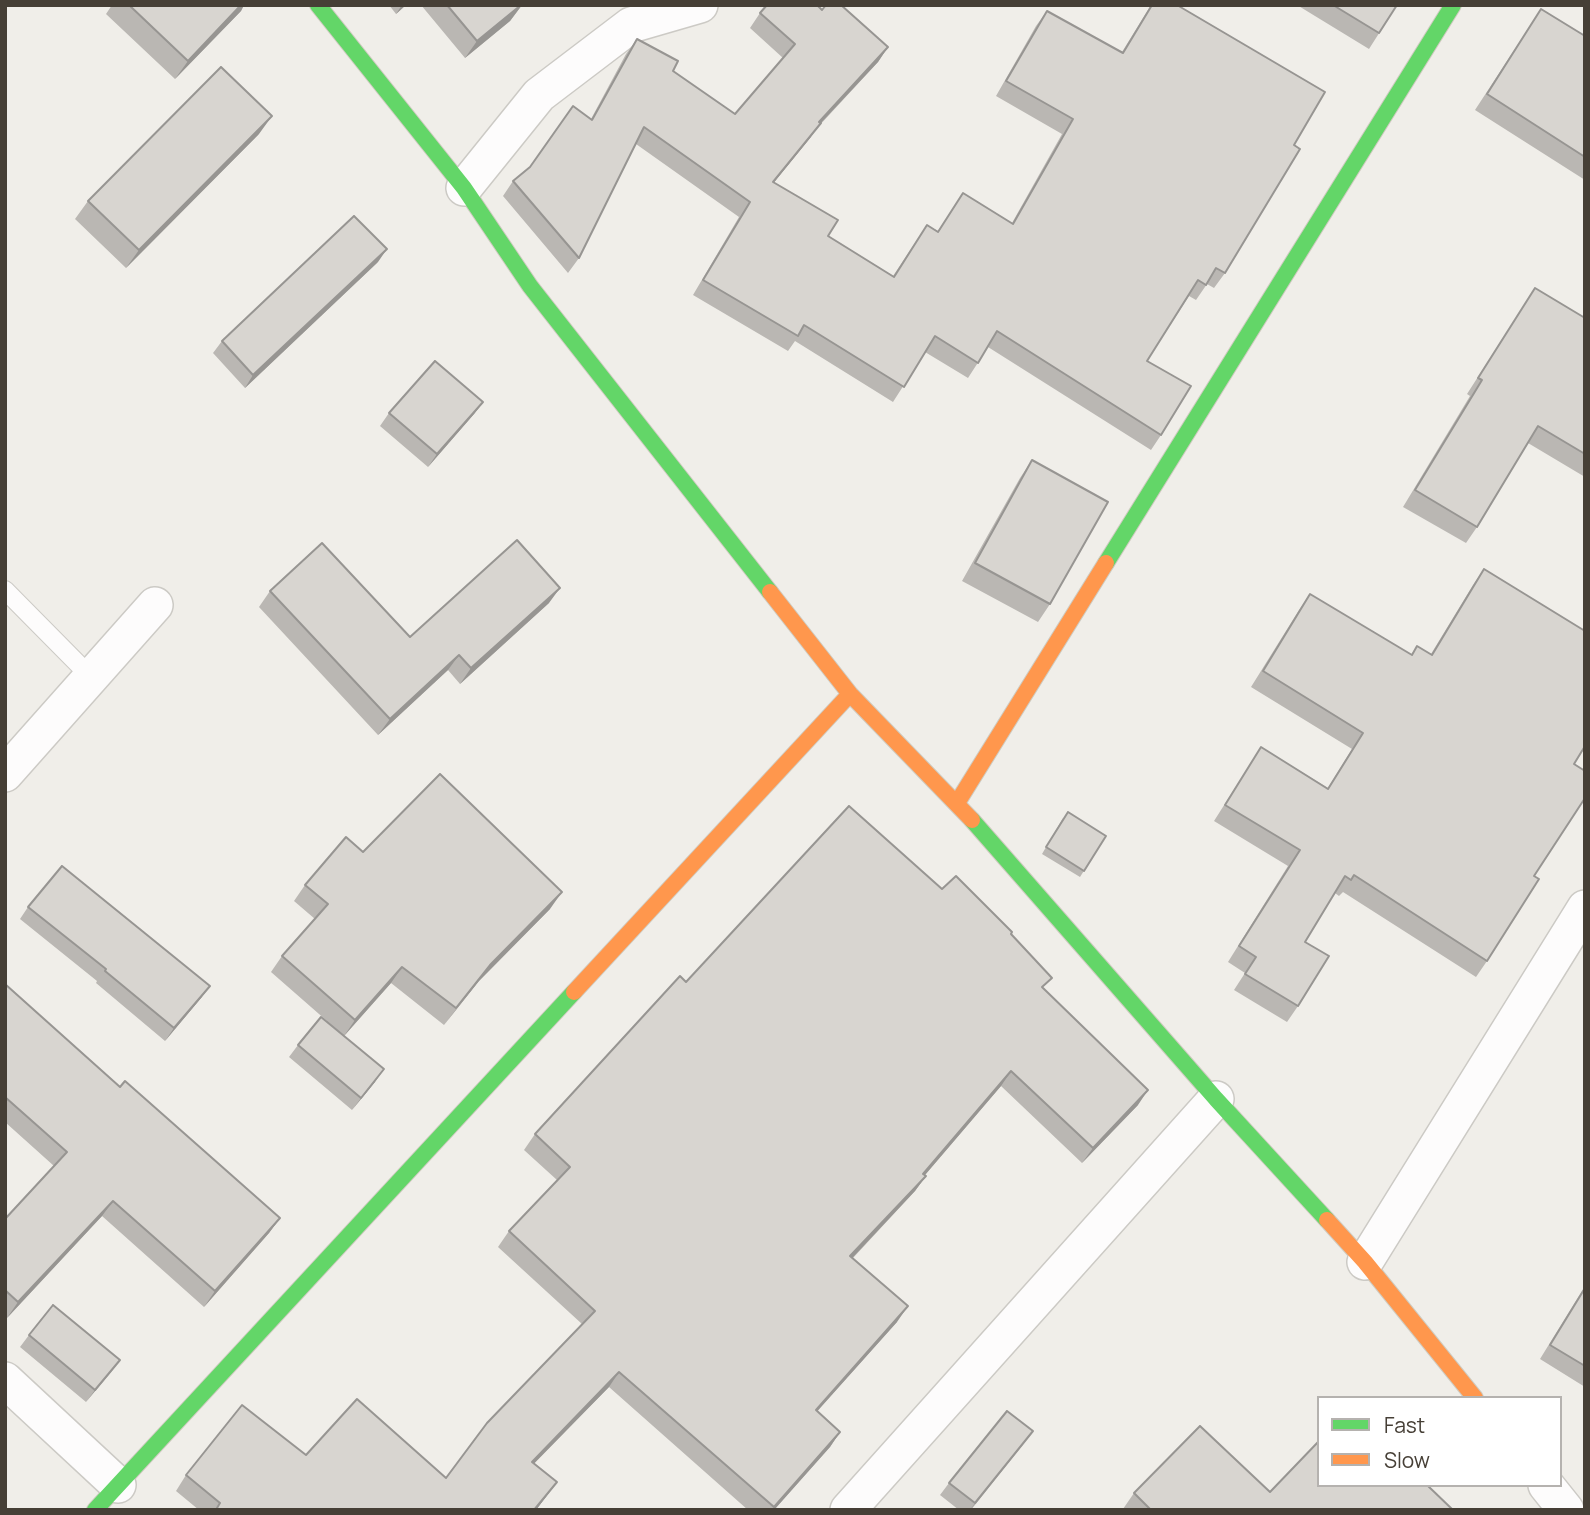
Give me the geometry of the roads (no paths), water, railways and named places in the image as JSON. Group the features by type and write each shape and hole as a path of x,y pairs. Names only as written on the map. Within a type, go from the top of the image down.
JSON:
{"street":[{"path":"318,5 464,188 530,286 850,694 957,803 1216,1099 1365,1262 1473,1396"},
{"path":"464,188 539,95 631,25 700,5"},
{"path":"957,803 1453,5"},
{"path":"5,774 155,605"},
{"path":"5,1380 107,1497 850,694"},
{"path":"1365,1262 1585,908"},
{"path":"848,1510 1216,1099"},
{"path":"1548,1487 1566,1510"}],"lane":[{"path":"5,590 91,677"}]}
